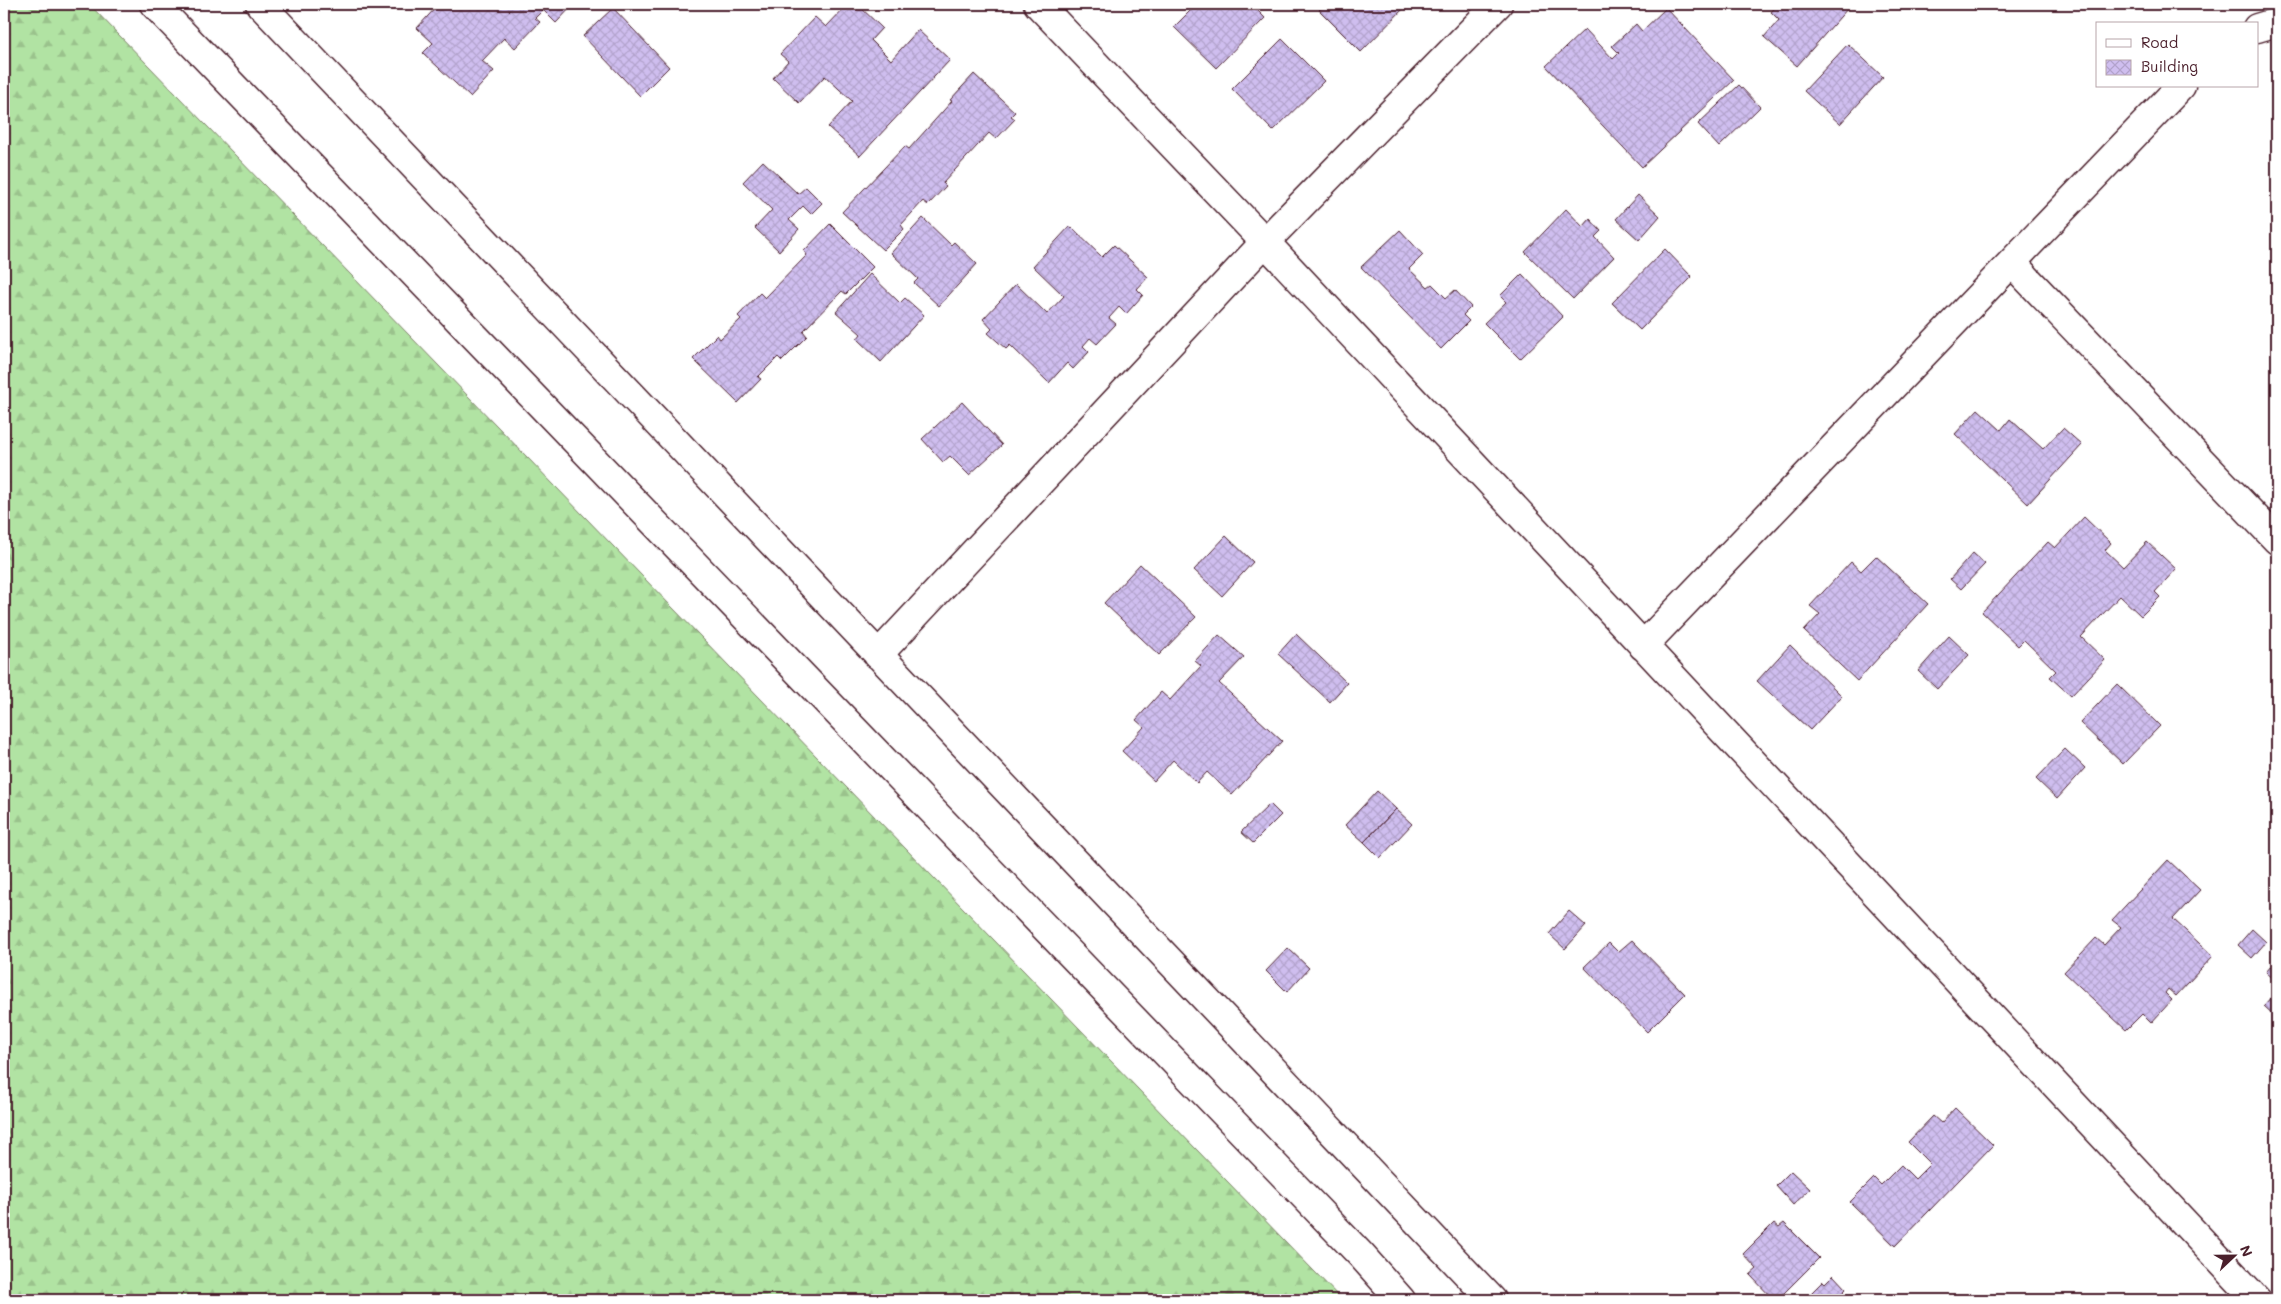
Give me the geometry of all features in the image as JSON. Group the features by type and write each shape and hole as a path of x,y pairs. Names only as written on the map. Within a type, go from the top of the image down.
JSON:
{"street":[{"path":"154,4 1354,1248 1401,1300"},
{"path":"260,4 1492,1300"},
{"path":"1038,4 1644,646 2257,1300"},
{"path":"878,655 1264,242 1498,4"},
{"path":"2258,28 2277,22"},
{"path":"1644,646 2180,88"},
{"path":"2012,263 2277,540"}],"green space":[{"path":"4,4 89,4 1342,1300 4,1300"}],"building":[{"path":"439,4 574,4 556,23 543,10 535,18 540,22 515,48 504,38 482,61 494,71 470,97 423,53 433,43 417,28"},
{"path":"848,4 857,4 882,28 871,40 891,60 918,30 950,60 860,156 828,127 852,101 825,76 799,103 773,78 788,61 780,54 815,17 826,27"},
{"path":"1197,4 1251,4 1265,18 1216,68 1174,27"},
{"path":"1326,4 1408,4 1361,52 1319,10"},
{"path":"1778,4 1843,4 1848,8 1797,66 1764,37 1779,20 1771,12"},
{"path":"613,8 669,67 640,96 583,36"},
{"path":"1666,8 1734,80 1642,167 1546,66 1585,29 1613,59 1619,53 1612,46 1636,24 1642,31"},
{"path":"1282,39 1324,81 1273,131 1232,89"},
{"path":"1848,44 1883,77 1840,124 1804,91"},
{"path":"974,74 1015,112 1011,116 1015,119 996,139 989,133 943,183 946,186 928,205 923,201 901,225 904,229 883,250 842,212 905,146 909,149"},
{"path":"1739,85 1760,107 1719,147 1698,124"},
{"path":"763,161 798,194 806,187 822,203 811,214 803,206 789,220 799,229 779,251 755,228 772,210 743,182"},
{"path":"1638,195 1660,216 1639,240 1616,219"},
{"path":"1566,209 1583,227 1590,219 1601,231 1595,237 1614,257 1573,299 1525,252"},
{"path":"923,218 951,245 954,242 977,264 939,306 914,283 918,279 891,253"},
{"path":"830,224 873,267 846,294 842,291 803,331 807,336 782,361 778,357 758,377 761,379 738,403 693,359 717,335 720,339 741,319 738,316 760,293 765,298 807,255 804,251"},
{"path":"1070,226 1102,257 1114,245 1148,277 1137,289 1143,295 1126,314 1119,307 1109,318 1116,324 1097,344 1090,338 1083,346 1089,352 1073,369 1067,363 1049,383 1010,345 1006,349 988,333 992,329 983,319 1016,284 1047,314 1064,296 1033,266"},
{"path":"1400,230 1423,255 1409,269 1428,287 1432,284 1446,298 1455,290 1471,307 1463,315 1469,321 1441,349 1361,267"},
{"path":"1665,249 1692,277 1640,330 1612,303"},
{"path":"870,274 900,303 905,298 924,315 881,362 857,339 861,334 836,312"},
{"path":"1522,274 1563,317 1520,359 1484,323 1506,302 1500,296"},
{"path":"962,402 1002,445 969,475 950,456 943,462 922,439"},
{"path":"1978,409 2001,430 2010,419 2043,449 2063,428 2082,445 2028,504 1955,434"},
{"path":"2084,517 2111,543 2105,550 2123,567 2147,542 2176,569 2155,592 2160,597 2141,616 2120,596 2081,637 2105,660 2071,696 2050,677 2056,671 2024,640 2018,646 1982,612 2048,542 2055,548"},
{"path":"1226,536 1253,562 1222,596 1194,570"},
{"path":"1973,553 1985,564 1961,589 1950,579"},
{"path":"1876,556 1928,604 1857,681 1804,631 1820,614 1810,606 1851,562 1861,571"},
{"path":"1140,564 1196,617 1159,655 1104,603"},
{"path":"1296,634 1347,683 1330,702 1278,654"},
{"path":"1219,635 1244,657 1219,683 1282,741 1232,795 1207,772 1197,783 1173,760 1154,781 1122,751 1144,727 1136,720 1161,692 1170,700 1201,666 1195,661"},
{"path":"1949,636 1969,655 1937,689 1918,671"},
{"path":"1790,645 1842,696 1810,730 1757,681"},
{"path":"2117,684 2160,726 2123,764 2080,723"},
{"path":"2065,749 2085,768 2057,799 2036,779"},
{"path":"1377,791 1396,809 1364,842 1345,825"},
{"path":"1270,804 1281,815 1253,843 1241,832"},
{"path":"1396,809 1412,824 1380,858 1364,842"},
{"path":"2168,860 2200,890 2173,919 2213,956 2176,996 2168,989 2165,993 2172,1000 2151,1023 2142,1014 2126,1030 2064,972 2096,938 2104,945 2121,927 2112,920"},
{"path":"1569,911 1586,926 1565,949 1549,934"},
{"path":"2252,929 2266,942 2252,958 2238,945"},
{"path":"1632,940 1685,994 1647,1032 1584,967 1609,943 1618,952"},
{"path":"1288,948 1309,968 1287,992 1266,971"},
{"path":"2277,959 2277,982 2266,972"},
{"path":"2277,992 2277,1018 2264,1006"},
{"path":"1955,1108 1993,1145 1895,1246 1850,1202 1874,1178 1881,1185 1901,1165 1915,1179 1930,1164 1908,1142 1933,1116 1941,1123"},
{"path":"1791,1171 1810,1189 1793,1205 1776,1186"},
{"path":"1774,1223 1779,1227 1784,1223 1819,1258 1777,1300 1774,1300 1750,1275 1757,1269 1743,1254"},
{"path":"1833,1275 1846,1289 1838,1297 1841,1300 1804,1300 1823,1281 1825,1283"}]}
